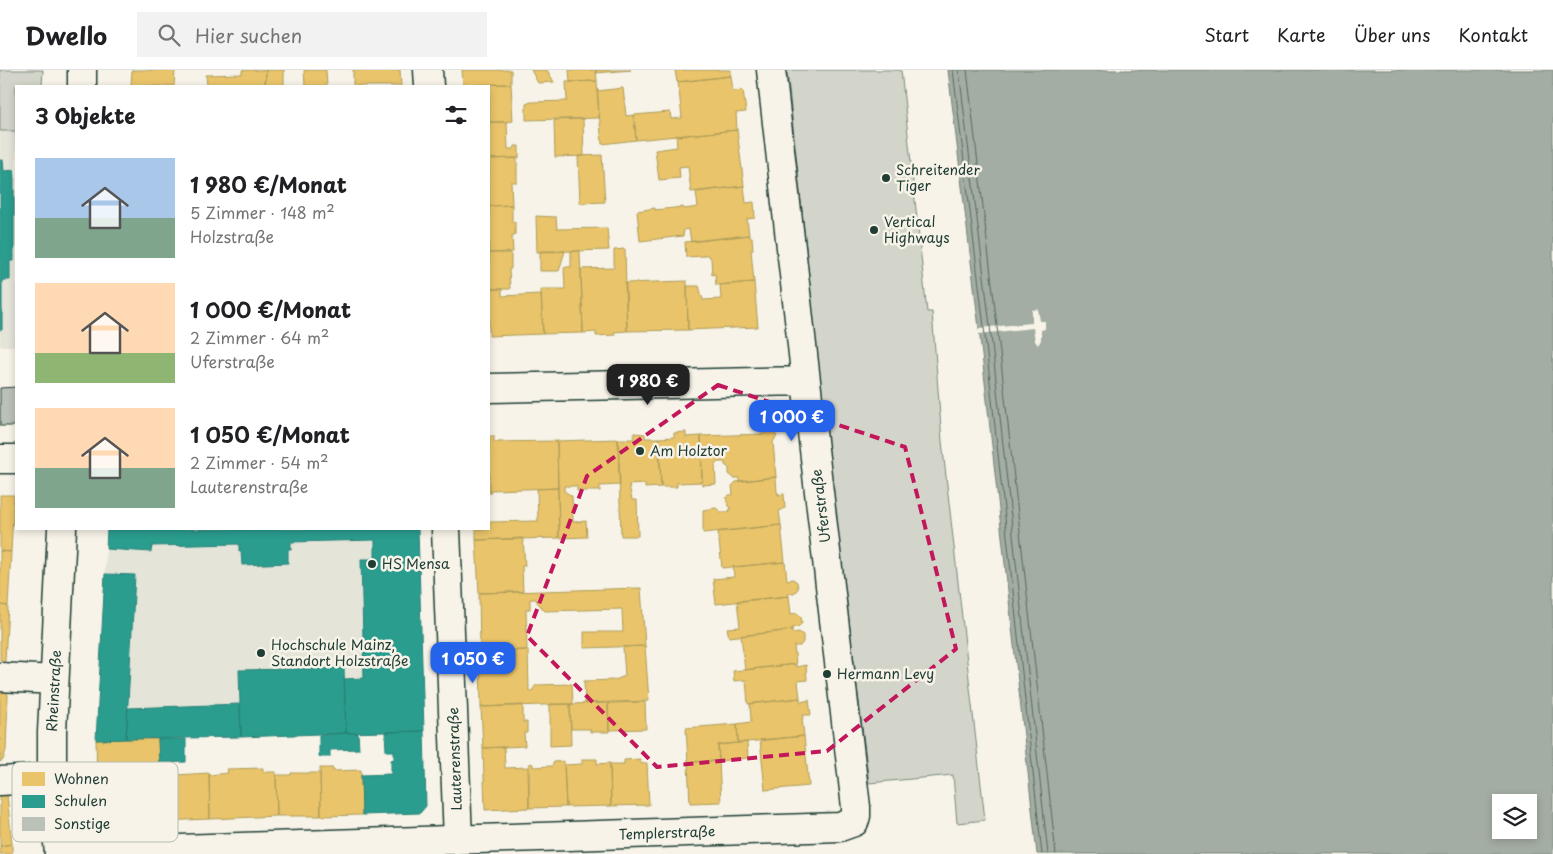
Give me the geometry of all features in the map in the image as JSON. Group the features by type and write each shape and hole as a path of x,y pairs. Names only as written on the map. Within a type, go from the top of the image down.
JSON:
{"street":[{"path":"82,70 82,85"},
{"path":"428,70 428,85"},
{"name":"Uferstraße","path":"771,70 856,807 854,822"},
{"path":"490,388 806,381"},
{"path":"0,458 15,459"},
{"name":"Rheinstraße","path":"52,762 54,680 62,530"},
{"name":"Lauterenstraße","path":"446,530 458,840"},
{"path":"0,677 54,680"},
{"name":"Templerstraße","path":"59,854 840,827 854,822"}],"highlighted area":[{"path":"718,385 905,447 956,649 827,751 657,767 527,636 587,476"}],"shaded area":[{"path":"0,70 43,70 42,85 15,85 15,131 0,131"},
{"path":"787,70 901,70 927,312 932,312 942,441 985,820 957,823 953,775 869,783 824,417"},
{"path":"0,131 15,131 15,346 0,346"},
{"name":"Hochschule Mainz, Standort Holzstraße","path":"107,530 418,530 424,731 96,740"}],"water":[{"path":"948,70 1553,70 1553,854 1037,854 979,328"}],"pier":[{"path":"1038,309 1040,321 1045,321 1045,329 1041,330 1041,340 1038,345 1035,341 1033,328 979,334 979,328 1032,323 1032,310"}],"building: Wohnen":[{"path":"132,70 175,70 174,85 131,85"},
{"path":"242,70 266,70 265,85 207,85 206,75 242,74"},
{"path":"266,70 284,70 284,85 265,85"},
{"path":"304,70 326,70 327,85 305,85"},
{"path":"353,70 400,70 401,85 353,85"},
{"path":"462,70 511,70 511,84 463,85"},
{"path":"531,70 547,70 554,82 538,83"},
{"path":"569,70 596,70 597,81 570,82"},
{"path":"596,70 631,70 596,73"},
{"path":"675,70 731,70 731,76 677,82"},
{"path":"731,76 733,91 743,90 746,112 736,113 737,130 636,140 634,115 670,112 671,119 682,118 678,82"},
{"path":"597,81 599,118 526,120 526,104 531,102 567,101 566,82"},
{"path":"511,84 513,121 490,122 490,85 463,85"},
{"path":"623,88 626,116 634,115 636,140 602,144 597,91"},
{"path":"583,119 584,156 555,157 554,120"},
{"path":"490,122 507,122 508,149 519,146 519,158 490,159"},
{"path":"737,130 744,186 691,192 688,166 679,167 680,178 659,180 655,150 677,147 676,136"},
{"path":"602,155 605,202 580,203 578,156"},
{"path":"517,158 517,182 511,182 512,205 490,206 490,159"},
{"path":"744,186 746,203 754,202 755,218 747,219 749,235 691,242 689,229 684,230 683,236 640,241 637,211 655,208 655,210 698,207 696,192"},
{"path":"512,205 512,222 515,222 515,235 512,235 513,252 490,253 490,206"},
{"path":"536,216 556,217 557,229 607,228 609,250 537,252"},
{"path":"749,235 749,237 752,237 753,250 751,250 754,282 716,285 715,274 712,275 711,258 705,254 704,256 686,257 685,242"},
{"path":"625,249 627,331 614,332 615,335 596,336 596,332 583,333 581,269 614,268 614,250"},
{"path":"540,251 565,251 559,271 540,271"},
{"path":"571,251 580,251 583,333 543,334 541,289 565,289 564,267 571,267"},
{"path":"490,253 511,253 511,269 509,269 510,289 490,289"},
{"path":"687,281 688,330 627,331 625,283"},
{"path":"754,282 758,327 688,330 687,286 699,286 703,300 721,299 720,285"},
{"path":"490,289 502,289 502,296 541,294 543,334 490,336"},
{"path":"769,428 777,436 773,442 776,477 739,481 739,478 734,478 729,474 729,468 725,465 725,462 718,462 715,465 716,484 702,485 701,436 764,434"},
{"path":"686,432 686,437 701,436 702,482 677,483 677,487 661,487 659,438 674,437 674,433"},
{"path":"634,433 645,434 645,438 659,438 661,487 645,488 645,484 629,485 632,500 637,500 638,536 621,536 618,439 634,439"},
{"path":"490,436 494,436 494,442 557,441 558,488 490,490"},
{"path":"618,439 620,485 600,486 600,491 577,491 577,486 564,486 564,491 572,496 573,522 586,521 587,537 559,538 557,441"},
{"path":"776,477 777,493 779,493 778,495 784,494 785,508 779,511 781,525 703,533 703,510 716,508 721,512 728,512 731,508 726,498 729,495 733,495 732,486 736,482"},
{"path":"558,488 559,538 476,540 476,530 490,530 490,522 538,521 537,489"},
{"path":"0,495 14,495 11,552 0,551"},
{"path":"781,525 785,562 722,568 718,532"},
{"path":"523,538 525,566 522,566 523,592 479,593 476,540"},
{"path":"0,551 11,552 8,606 0,605"},
{"path":"785,562 787,580 793,579 797,582 798,589 794,593 788,593 789,596 716,604 713,579 734,577 733,567"},
{"path":"641,588 645,646 584,648 584,632 623,632 622,609 545,611 536,599 530,599 530,609 526,609 527,650 480,651 479,593"},
{"path":"789,596 791,614 797,613 801,617 802,623 798,627 792,628 792,630 729,637 727,628 740,627 737,601"},
{"path":"0,605 8,606 5,661 0,660"},
{"path":"792,630 793,633 799,632 803,635 803,642 800,646 794,646 796,664 745,670 741,636"},
{"path":"645,646 649,701 585,703 584,681 615,680 625,676 623,647"},
{"path":"528,650 529,691 532,691 536,685 572,684 573,704 481,707 480,651"},
{"path":"796,664 796,667 806,665 807,680 798,681 800,698 748,704 746,680 734,681 733,671"},
{"path":"0,684 6,689 8,695 6,750 3,760 0,762"},
{"path":"800,698 801,702 809,700 811,715 803,715 804,718 802,718 804,736 738,743 737,724 751,722 750,704"},
{"path":"645,702 646,729 609,730 608,703"},
{"path":"608,703 609,732 571,729 570,704"},
{"path":"550,704 570,704 571,745 550,746"},
{"path":"523,705 523,722 527,722 527,733 524,733 525,746 483,748 481,707"},
{"path":"737,724 738,743 718,745 719,761 688,762 686,728"},
{"path":"804,736 809,786 765,790 760,740"},
{"path":"158,739 159,762 97,762 96,740"},
{"path":"747,742 748,758 719,761 718,745"},
{"path":"504,747 505,768 528,767 529,808 485,810 483,748"},
{"path":"582,759 597,759 597,764 610,763 611,806 566,807 564,765 582,764"},
{"path":"640,759 640,763 647,763 649,805 611,806 610,764 624,764 624,760"},
{"path":"564,761 566,807 529,808 529,763 533,764 533,767 552,766 554,762"},
{"path":"719,761 721,802 690,803 688,762"},
{"path":"263,768 263,772 276,772 277,816 210,819 209,775 228,773 227,769"},
{"path":"320,768 333,768 333,771 361,770 362,815 321,816"},
{"path":"209,773 210,819 178,820 178,775"},
{"path":"291,773 320,773 321,816 277,816 276,775 291,775"},
{"path":"0,789 7,794 12,844 0,846"},
{"path":"12,844 12,854 0,854 0,846"}],"building: Schulen":[{"path":"0,160 3,160 4,171 14,170 14,261 10,261 10,280 2,280 2,330 0,330"},
{"path":"107,530 418,530 424,731 346,733 344,679 364,678 361,559 375,559 375,540 291,542 291,549 288,549 288,563 242,565 239,544 152,546 151,552 106,549"},
{"path":"105,574 135,575 126,739 96,740"},
{"path":"344,668 346,733 241,737 239,670"},
{"path":"240,704 241,737 126,739 128,708"},
{"path":"424,731 426,806 420,813 362,815 361,775 391,774 391,760 394,759 394,751 386,751 385,732"},
{"path":"358,733 359,749 330,750 330,757 319,757 319,735"},
{"path":"158,739 186,739 186,762 159,762"}],"building: Sonstige":[{"path":"15,387 15,426 0,426 0,388"}],"place":[{"name":"Schreitender Tiger","path":"886,178"},
{"name":"Vertical Highways","path":"874,230"},
{"name":"Am Holztor","path":"640,451"},
{"name":"HS Mensa","path":"372,564"},
{"name":"Hochschule Mainz, Standort Holzstraße","path":"261,653"},
{"name":"Hermann Levy","path":"827,674"}]}
